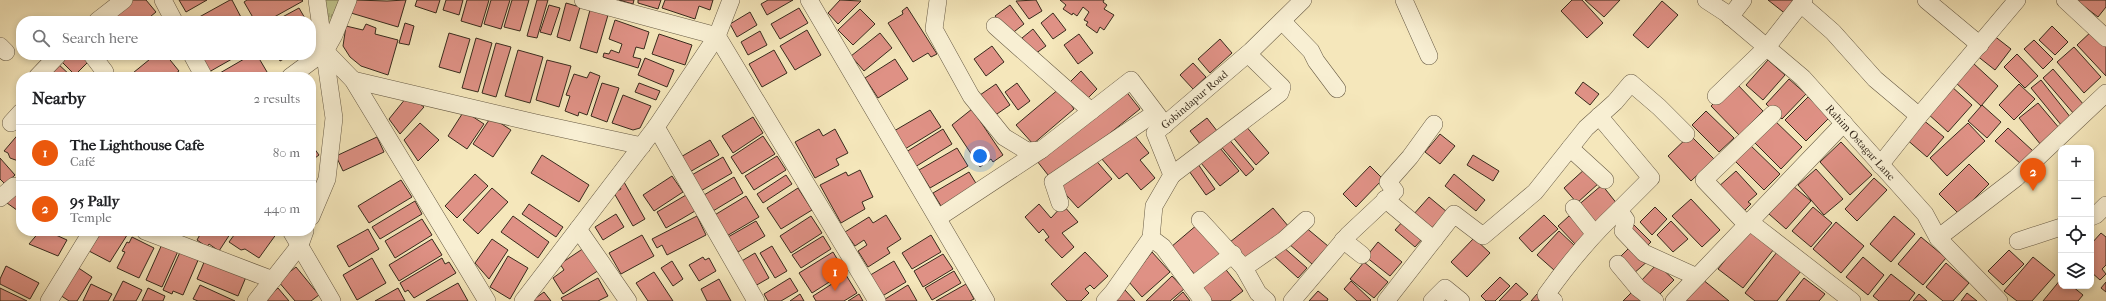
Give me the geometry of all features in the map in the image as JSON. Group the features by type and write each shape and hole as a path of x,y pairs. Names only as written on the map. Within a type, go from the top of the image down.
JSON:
{"street":[{"path":"103,16 124,0"},
{"path":"163,0 171,16"},
{"path":"316,0 325,51 334,118 327,179 316,205"},
{"path":"316,58 325,51 334,35 348,0"},
{"path":"582,0 717,36 877,301"},
{"path":"523,301 656,127 717,36 731,0"},
{"path":"810,0 986,301"},
{"path":"938,0 934,29 971,96 1004,137 1027,151 1041,150"},
{"name":"Gobindapur Road","path":"1172,175 1155,133 1160,119 1248,54 1303,0"},
{"path":"1404,0 1428,56"},
{"name":"Rahim Ostagar Lane","path":"1707,0 1730,17 1803,78 1925,214 1938,238 1999,301"},
{"path":"1730,17 1743,0"},
{"path":"1926,0 1980,45"},
{"path":"1880,165 1919,116 2017,0"},
{"path":"2064,0 2106,38"},
{"path":"1716,96 1766,47 1802,2 1833,32 1874,79 1919,116"},
{"path":"1282,20 1311,51 1316,61 1337,90"},
{"path":"995,26 1091,111"},
{"path":"325,51 353,80 487,301"},
{"path":"1105,301 1151,238 1154,206 1172,175 1280,93 1282,87 1248,54"},
{"path":"42,72 53,60"},
{"path":"96,60 105,72"},
{"path":"195,60 201,72"},
{"path":"297,72 313,60"},
{"path":"353,80 642,146"},
{"path":"938,218 1041,150 1131,80 1160,119 1054,182 1060,203"},
{"path":"1386,301 1454,214 1483,236 1535,192 1586,128 1631,83 1659,106 1686,134"},
{"path":"1938,238 2016,178 2106,93"},
{"path":"1773,114 1704,180 1749,223 1852,301"},
{"path":"1554,301 1546,295 1594,233 1651,178 1642,170 1599,116"},
{"path":"1674,301 1844,123"},
{"path":"1292,301 1343,240 1395,191 1388,182 1410,157 1434,124"},
{"path":"656,127 756,301"},
{"path":"1570,148 1605,180"},
{"path":"0,198 14,186 16,187"},
{"path":"1385,199 1434,240"},
{"path":"1574,208 1594,233"},
{"path":"1619,210 1626,220 1623,231 1644,253 1697,277"},
{"path":"1200,220 1233,254 1244,268 1258,293 1267,301"},
{"path":"1244,268 1284,240 1306,220"},
{"path":"2018,241 2058,228"},
{"path":"578,229 628,301"},
{"path":"49,301 89,236"},
{"path":"158,236 273,280"},
{"path":"256,301 273,280 299,236"},
{"path":"299,236 332,301"},
{"path":"1151,238 1163,247 1203,301"},
{"path":"1343,240 1362,255"},
{"path":"1192,286 1233,254"},
{"path":"1618,264 1638,288 1655,301"},
{"path":"1432,301 1445,288 1461,301"}],"green space":[{"path":"323,0 342,0 329,35"}],"building":[{"path":"133,0 146,0 156,12 151,16 115,15"},
{"path":"179,0 207,0 186,12"},
{"path":"232,0 240,16 201,16"},
{"path":"247,0 303,1 276,16 252,16 244,2"},
{"path":"355,0 406,0 398,27 351,13"},
{"path":"417,0 440,0 436,13 415,6"},
{"path":"446,0 463,0 459,15 443,10"},
{"path":"467,0 489,0 481,27 461,21"},
{"path":"491,0 510,0 501,29 484,24"},
{"path":"512,0 529,0 520,31 504,27"},
{"path":"537,0 548,0 537,38 527,36"},
{"path":"619,0 634,0 633,4"},
{"path":"638,0 661,0 658,9 638,3"},
{"path":"665,0 713,0 710,10 699,6 695,19 662,8"},
{"path":"768,0 793,0 767,15 761,4"},
{"path":"840,0 861,1 838,24 828,13"},
{"path":"1036,0 1042,11 1029,19 1016,1"},
{"path":"1060,0 1104,0 1103,2 1107,5 1104,9 1114,15 1104,30 1100,27 1097,33 1086,25 1088,22 1084,20 1089,12 1083,7 1077,16 1073,13 1072,15 1063,9 1066,5"},
{"path":"1572,0 1582,0 1603,23 1587,38 1561,11"},
{"path":"1585,0 1620,0 1604,17"},
{"path":"1768,0 1800,0 1787,15"},
{"path":"2076,0 2106,0 2106,7 2098,17"},
{"path":"1662,1 1678,15 1648,48 1633,35"},
{"path":"566,3 580,7 570,41 557,37"},
{"path":"549,5 560,8 551,35 540,32"},
{"path":"1010,5 1024,24 1010,35 995,16"},
{"path":"907,7 937,54 931,57 928,53 913,62 888,23 903,14 902,11"},
{"path":"299,8 304,16 284,16"},
{"path":"799,8 808,23 780,39 771,24"},
{"path":"860,9 875,24 853,45 838,30"},
{"path":"590,10 608,15 597,53 580,48"},
{"path":"750,12 757,25 737,37 730,24"},
{"path":"1053,13 1066,30 1053,39 1041,23"},
{"path":"615,20 649,32 644,49 636,47 633,57 641,59 638,68 603,57 604,53 609,54 611,50 619,53 622,44 609,39"},
{"path":"405,23 414,26 409,45 399,43"},
{"path":"366,24 376,28 375,34 398,40 388,75 361,66 350,57 343,46 346,26 363,30"},
{"path":"2052,26 2068,42 2055,55 2039,40"},
{"path":"1033,29 1046,46 1035,54 1022,38"},
{"path":"2094,29 2106,42 2106,76 2077,45"},
{"path":"807,30 821,55 795,70 780,46"},
{"path":"760,31 767,45 748,55 741,42"},
{"path":"449,33 470,39 460,73 439,67"},
{"path":"880,33 892,48 864,71 851,56"},
{"path":"659,34 692,45 685,65 652,54"},
{"path":"1079,34 1093,53 1078,64 1064,45"},
{"path":"1993,35 2011,49 1995,70 1976,55"},
{"path":"476,38 492,43 478,92 462,88"},
{"path":"1220,39 1232,53 1210,73 1198,59"},
{"path":"2034,40 2053,59 2043,69 2024,49"},
{"path":"496,43 511,47 496,97 482,93"},
{"path":"992,46 1004,62 986,76 974,59"},
{"path":"2074,47 2101,77 2084,93 2057,62"},
{"path":"518,50 543,57 530,103 505,96"},
{"path":"774,50 787,73 762,87 749,64"},
{"path":"2017,54 2038,76 2025,88 2004,67"},
{"path":"645,58 674,70 667,87 638,75"},
{"path":"895,59 908,79 878,98 865,78"},
{"path":"64,60 89,61 78,72 72,72 62,62"},
{"path":"149,60 170,60 179,71 178,72 134,72"},
{"path":"203,60 230,60 209,72"},
{"path":"242,60 260,60 267,72 222,72"},
{"path":"547,60 571,66 559,107 536,100"},
{"path":"1768,60 1785,75 1763,100 1746,85"},
{"path":"56,62 67,72 47,72"},
{"path":"1193,63 1206,77 1193,89 1180,75"},
{"path":"1973,63 1998,86 1981,106 1955,82"},
{"path":"2053,69 2084,105 2074,114 2043,78"},
{"path":"1081,71 1097,89 1085,101 1069,83"},
{"path":"590,72 600,76 587,115 579,112 578,116 565,111 570,96 566,95 574,74 587,78"},
{"path":"1789,79 1806,94 1782,119 1766,104"},
{"path":"2041,80 2071,118 2062,126 2031,88"},
{"path":"1583,82 1599,94 1590,105 1575,93"},
{"path":"1735,82 1763,111 1739,135 1711,106"},
{"path":"602,83 619,88 607,122 591,116"},
{"path":"639,83 660,91 656,100 635,92"},
{"path":"1017,83 1030,101 1018,110 1005,92"},
{"path":"996,84 1010,105 994,116 980,95"},
{"path":"2019,84 2035,99 2014,120 1999,105"},
{"path":"1951,86 1972,105 1948,132 1927,113"},
{"path":"1060,88 1074,109 1033,144 1016,125"},
{"path":"1125,90 1140,109 1052,180 1037,161"},
{"path":"623,95 651,106 640,128 633,130 612,123"},
{"path":"1808,97 1829,118 1806,141 1785,120"},
{"path":"406,98 412,98 424,107 400,134 389,119"},
{"path":"2038,103 2060,129 2041,145 2019,118"},
{"path":"1982,105 2001,122 1987,138 1968,121"},
{"path":"972,109 1003,155 993,162 991,159 980,167 952,125"},
{"path":"930,110 941,127 905,149 894,131"},
{"path":"464,111 484,124 467,149 448,136"},
{"path":"1706,111 1734,138 1719,152 1692,125"},
{"path":"491,117 511,130 493,157 473,144"},
{"path":"753,117 763,133 733,153 722,136"},
{"path":"1207,118 1221,136 1204,149 1190,131"},
{"path":"1773,119 1802,147 1781,169 1752,140"},
{"path":"1922,119 1944,137 1927,157 1905,138"},
{"path":"420,123 439,140 418,161 404,140"},
{"path":"1968,123 1985,141 1947,176 1930,158"},
{"path":"1244,124 1269,153 1256,165 1231,135"},
{"path":"2008,128 2033,151 2021,164 1995,141"},
{"path":"819,129 823,136 835,129 848,153 836,159 839,165 815,178 795,142"},
{"path":"943,129 952,144 915,167 906,152"},
{"path":"1132,132 1149,153 1140,160 1155,178 1141,190 1127,173 1119,179 1101,158"},
{"path":"1440,134 1455,146 1440,164 1425,152"},
{"path":"1690,135 1714,159 1691,181 1668,156"},
{"path":"763,136 775,154 742,174 731,157"},
{"path":"16,137 16,160 10,158 8,153 4,151"},
{"path":"377,137 384,152 343,171 336,156"},
{"path":"1227,137 1254,169 1246,176 1219,144"},
{"path":"710,140 719,155 688,173 679,158"},
{"path":"1841,142 1872,175 1850,195 1820,162"},
{"path":"1748,143 1780,174 1764,190 1732,158"},
{"path":"957,148 968,166 930,188 919,170"},
{"path":"1220,148 1239,171 1220,186 1201,163"},
{"path":"542,155 589,185 579,202 531,173"},
{"path":"1473,155 1499,171 1493,181 1467,165"},
{"path":"777,156 786,170 754,190 745,176"},
{"path":"723,157 732,173 699,192 690,176"},
{"path":"1093,157 1112,179 1078,208 1059,187"},
{"path":"0,158 15,175 5,184 0,179"},
{"path":"1198,164 1215,189 1206,195 1189,171"},
{"path":"1969,164 1989,184 1959,214 1939,194"},
{"path":"1370,166 1383,179 1356,207 1343,194"},
{"path":"1586,168 1599,183 1577,203 1564,188"},
{"path":"1816,169 1843,199 1824,215 1798,185"},
{"path":"860,170 873,197 862,202 865,209 841,223 820,185 846,172 848,176"},
{"path":"1736,171 1757,194 1748,202 1751,204 1741,214 1717,188"},
{"path":"969,172 977,185 941,206 933,193"},
{"path":"475,174 488,186 457,218 445,206"},
{"path":"1454,174 1485,200 1476,211 1445,186"},
{"path":"786,175 792,184 763,203 757,194"},
{"path":"672,176 683,192 654,211 643,195"},
{"path":"734,177 743,193 713,211 704,195"},
{"path":"1874,178 1887,190 1857,221 1845,209"},
{"path":"401,180 412,197 369,223 358,206"},
{"path":"624,182 645,219 633,226 614,193 621,189 619,185"},
{"path":"1602,185 1618,205 1591,227 1576,207"},
{"path":"1793,186 1811,201 1786,229 1769,214"},
{"path":"492,188 508,202 478,234 463,220"},
{"path":"798,188 812,210 781,229 767,208"},
{"path":"14,195 16,195 16,209 7,203"},
{"path":"686,195 695,211 666,228 657,212"},
{"path":"746,196 759,217 725,237 713,216"},
{"path":"1429,197 1447,212 1430,230 1413,215"},
{"path":"1691,199 1720,230 1702,247 1672,216"},
{"path":"415,201 422,214 380,239 372,227"},
{"path":"529,204 563,227 556,237 522,214"},
{"path":"1039,204 1051,218 1063,205 1078,222 1062,233 1074,247 1062,258 1045,240 1049,237 1043,229 1039,233 1025,217"},
{"path":"1655,207 1667,219 1652,235 1640,222"},
{"path":"1813,207 1832,223 1811,247 1792,231"},
{"path":"1273,208 1289,227 1246,261 1230,242"},
{"path":"616,214 624,227 603,240 595,227"},
{"path":"886,215 901,239 887,248 890,253 868,267 858,251 867,245 864,240 855,246 845,232 869,217 873,223"},
{"path":"1544,215 1558,229 1532,252 1519,238"},
{"path":"513,216 549,242 538,258 501,232"},
{"path":"697,216 706,235 667,255 662,245 657,248 652,239"},
{"path":"811,216 822,233 791,253 780,236"},
{"path":"1569,216 1587,234 1576,245 1558,226"},
{"path":"1894,216 1915,234 1891,262 1870,244"},
{"path":"422,219 432,235 395,258 385,241"},
{"path":"756,221 765,236 738,252 728,237"},
{"path":"1403,221 1423,238 1415,247 1395,230"},
{"path":"1671,221 1688,239 1673,252 1657,235"},
{"path":"1836,222 1864,246 1841,273 1813,249"},
{"path":"1632,223 1651,242 1643,250 1625,230"},
{"path":"1198,224 1223,253 1196,276 1171,247"},
{"path":"1304,226 1328,246 1312,264 1289,244"},
{"path":"368,229 379,249 349,267 337,246"},
{"path":"1749,230 1774,249 1743,288 1718,269"},
{"path":"1559,231 1575,246 1554,270 1537,255"},
{"path":"2101,233 2106,237 2106,265 2102,269 2106,274 2100,280 2094,275 2094,241"},
{"path":"642,235 654,256 621,274 609,253"},
{"path":"931,235 941,252 912,269 902,253"},
{"path":"36,236 58,236 67,240 58,256 29,244"},
{"path":"99,236 126,236 110,262 89,251"},
{"path":"199,236 229,236 219,251 209,244 207,247 197,240"},
{"path":"233,236 275,236 259,258 245,249 241,250 229,242"},
{"path":"823,236 831,249 801,268 792,255"},
{"path":"132,237 154,248 139,278 117,268 125,252 122,251"},
{"path":"1921,237 1946,258 1923,285 1898,264"},
{"path":"1474,238 1490,253 1467,277 1451,262"},
{"path":"432,239 442,255 399,281 389,265"},
{"path":"492,239 508,250 489,279 475,263"},
{"path":"163,242 179,249 162,287 146,280"},
{"path":"1378,242 1402,262 1390,276 1366,257"},
{"path":"1633,244 1649,260 1633,274 1618,259"},
{"path":"772,246 787,271 775,278 760,253"},
{"path":"1282,246 1307,268 1298,278 1274,256"},
{"path":"584,248 599,270 563,294 553,278 564,270 560,264"},
{"path":"181,250 199,258 183,295 173,291 172,294 163,290"},
{"path":"2009,250 2024,264 2003,285 1988,271"},
{"path":"833,252 845,272 812,293 799,273"},
{"path":"1085,252 1108,276 1094,289 1090,285 1085,289 1089,293 1081,301 1067,301 1051,284"},
{"path":"1152,252 1170,272 1142,297 1129,282"},
{"path":"1777,252 1801,271 1777,301 1755,301 1745,293"},
{"path":"755,253 769,278 755,286 740,262"},
{"path":"943,254 953,269 923,287 914,271"},
{"path":"508,256 528,268 510,299 490,287"},
{"path":"703,257 705,260 709,258 716,271 699,281 689,265"},
{"path":"1863,257 1884,275 1868,295 1846,277"},
{"path":"2033,257 2055,275 2032,301 2017,301 2004,291"},
{"path":"372,258 386,283 357,300 343,275"},
{"path":"442,258 445,264 449,262 456,273 414,298 408,290 405,292 400,283"},
{"path":"205,260 246,277 238,296 197,279"},
{"path":"672,261 683,279 673,286 661,268"},
{"path":"894,261 906,282 879,298 867,277"},
{"path":"1364,262 1388,282 1374,298 1350,279"},
{"path":"1946,263 1969,283 1953,301 1943,301 1926,287"},
{"path":"1657,264 1674,280 1656,298 1640,282"},
{"path":"6,266 39,283 30,299 0,284 0,279"},
{"path":"1223,266 1243,291 1230,301 1212,301 1199,285"},
{"path":"77,267 92,277 77,301 69,301 60,295"},
{"path":"296,267 319,295 311,301 295,301 278,281"},
{"path":"954,271 961,283 932,300 925,288"},
{"path":"654,272 673,301 648,301 636,283"},
{"path":"1891,274 1915,293 1909,301 1879,301 1873,296"},
{"path":"846,275 857,293 844,301 816,301 813,296"},
{"path":"1172,276 1184,289 1170,301 1146,301"},
{"path":"1500,277 1510,286 1495,301 1486,301 1481,296"},
{"path":"598,278 608,296 598,301 563,301 561,298"},
{"path":"790,278 798,291 781,301 768,301 764,294"},
{"path":"1804,278 1825,294 1819,301 1786,301"},
{"path":"719,279 731,301 707,301 701,289"},
{"path":"1702,279 1729,301 1684,301"},
{"path":"123,281 142,290 136,301 113,301"},
{"path":"1351,281 1371,300 1370,301 1357,301 1344,289"},
{"path":"2106,282 2106,292 2101,288"},
{"path":"458,283 468,301 426,301"},
{"path":"1516,283 1528,294 1520,301 1499,301"},
{"path":"2058,283 2058,289 2076,289 2083,295 2078,301 2043,301"},
{"path":"91,284 112,294 108,301 83,301"},
{"path":"966,284 974,299 970,301 936,301"},
{"path":"200,285 235,301 198,301 193,299"},
{"path":"908,285 917,301 882,301"},
{"path":"0,288 27,301 0,301"},
{"path":"148,288 165,296 163,301 142,301"},
{"path":"278,288 289,301 263,301"},
{"path":"398,288 405,301 375,301"},
{"path":"1125,290 1135,301 1113,301"},
{"path":"1634,290 1646,301 1623,301"},
{"path":"1318,291 1328,299 1327,301 1309,301"},
{"path":"544,292 551,301 533,300"},
{"path":"1183,292 1190,301 1173,301"},
{"path":"1967,293 1977,301 1961,301"},
{"path":"800,294 804,301 790,301"},
{"path":"859,294 863,301 848,301"},
{"path":"1537,294 1545,301 1531,301"},
{"path":"1919,294 1927,301 1913,301"}],"place":[{"name":"95 Pally","path":"2033,191"},
{"name":"The Lighthouse Cafe","path":"835,291"}]}
